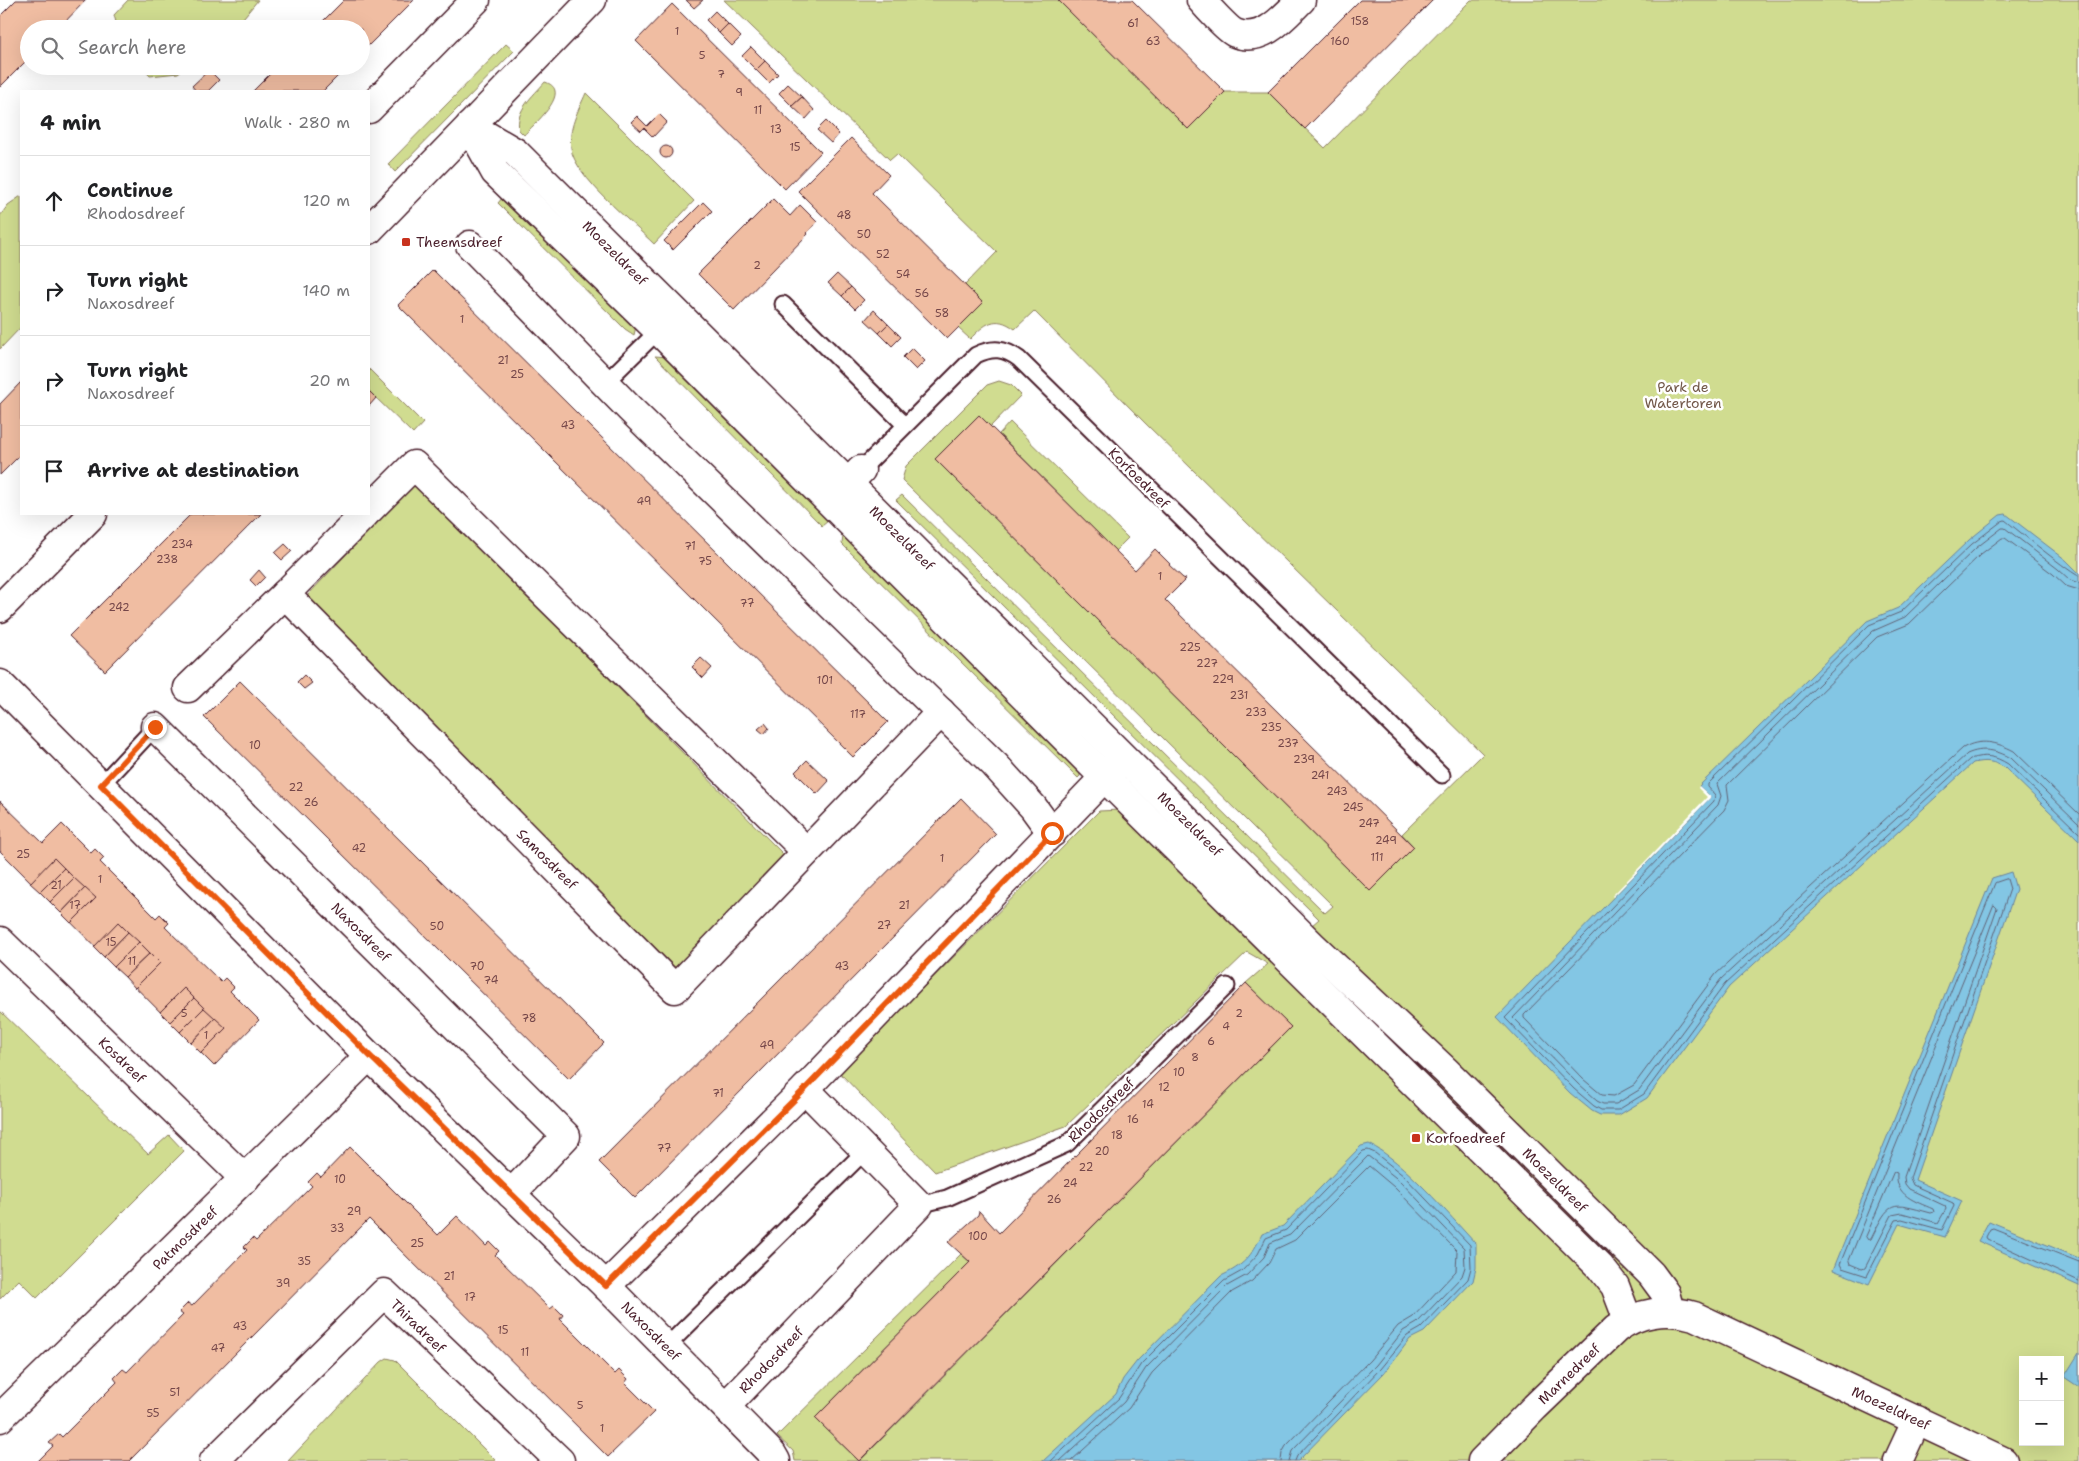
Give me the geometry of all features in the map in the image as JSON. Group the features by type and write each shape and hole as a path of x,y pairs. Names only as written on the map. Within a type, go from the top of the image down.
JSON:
{"street":[{"path":"370,108 476,0"},
{"path":"370,229 592,0"},
{"path":"1201,0 1234,33 1248,34 1263,33 1280,21 1301,0"},
{"name":"Moezeldreef","path":"470,126 515,152 667,322 846,486 1312,945 1446,1071 1651,1274 1665,1293 1670,1312 1681,1312 1694,1316 2003,1461"},
{"path":"470,245 606,382 637,416 941,712 1034,807 1052,833"},
{"path":"370,509 414,464 806,851"},
{"name":"Moezeldreef","path":"846,486 1105,778 1604,1271 1614,1286 1628,1320"},
{"path":"0,608 92,515"},
{"path":"188,688 364,515"},
{"name":"Samosdreef","path":"285,594 675,988 941,712"},
{"name":"Naxosdreef","path":"0,684 370,1056 726,1406 772,1454 776,1461"},
{"name":"Naxosdreef","path":"155,727 566,1136 511,1194"},
{"path":"606,1286 805,1089 1124,758"},
{"name":"Kosdreef","path":"0,941 245,1180"},
{"name":"Patmosdreef","path":"0,1418 370,1056"},
{"path":"805,1089 920,1205"},
{"name":"Rhodosdreef","path":"726,1406 920,1205"},
{"name":"Thiradreef","path":"214,1461 384,1293 558,1460"},
{"name":"Marnedreef","path":"1482,1461 1592,1350 1616,1329 1628,1320 1660,1312 1670,1312"},
{"path":"1898,1461 1917,1420"}],"lane":[{"path":"783,304 905,425"},
{"path":"606,382 667,322"},
{"name":"Korfoedreef","path":"846,486 976,355 993,349 1001,349 1010,353 1019,359 1442,775"},
{"name":"Naxosdreef","path":"101,785 155,727"},
{"name":"Rhodosdreef","path":"920,1205 947,1198 1067,1144 1227,986"},
{"path":"666,1347 865,1150"}],"green space":[{"path":"128,0 258,0 241,20 115,20 114,15"},
{"name":"Park de Watertoren","path":"724,0 1058,0 1188,129 1225,92 1268,92 1325,148 1471,0 2079,0 2079,1461 860,1461 1291,1027 1246,983 1268,964 1247,952 1066,1126 935,1172 839,1072 1099,811 1120,810 1296,939 1319,919 896,500 902,495 1325,913 1333,906 902,480 906,466 987,385 999,381 1011,385 1021,395 990,427 979,415 935,459 1370,891 1414,847 1402,834 1483,754 1145,423 1034,311 1015,329 1002,322 991,323 970,339 958,328 983,303 965,285 997,252 897,154 890,160"},
{"path":"506,44 514,51 395,172 388,164"},
{"path":"545,82 553,86 555,93 553,100 549,108 524,135 519,130 518,123 522,110"},
{"path":"586,93 694,201 654,244 606,199 582,172 575,159 571,148 571,134 574,120"},
{"path":"20,197 20,328 0,349 0,216 8,205"},
{"path":"503,197 636,326 634,335 625,329 498,203"},
{"path":"655,356 668,357 834,516 822,526"},
{"path":"370,370 423,423 413,434 370,392"},
{"path":"1010,422 1128,538 1115,551 999,434"},
{"path":"413,484 432,500 785,856 676,971 306,597"},
{"path":"849,532 1080,770 1078,778 842,544 843,536"},
{"path":"0,1011 148,1154 169,1135 184,1151 37,1298 19,1280 0,1299"},
{"path":"961,1254 970,1262 815,1418 859,1461 795,1461 793,1451 777,1436"},
{"path":"387,1358 395,1360 496,1461 288,1461 381,1362"}],"water":[{"path":"2006,514 2066,560 2079,573 2079,840 2005,768 1990,762 1973,763 1729,987 1647,1098 1619,1115 1600,1115 1592,1111 1570,1093 1497,1017 1711,797 1699,786 1867,621 1898,608 1969,540 2000,515"},
{"path":"2011,872 2016,889 1915,1180 1962,1201 1945,1237 1899,1224 1869,1284 1833,1270 1992,878"},
{"path":"1369,1144 1396,1162 1411,1175 1476,1244 1476,1268 1473,1281 1424,1332 1410,1339 1384,1373 1298,1461 1043,1461 1116,1394 1123,1379 1137,1361 1221,1276 1246,1260 1262,1234 1283,1226 1361,1146"},
{"path":"1989,1221 2079,1258 2079,1286 1978,1241"},
{"path":"2079,1353 2079,1387 2064,1377"}],"pier":[{"path":"1699,786 1711,797 1613,897 1707,797 1698,788"}],"building":[{"path":"16,0 86,0 67,20 20,20 20,67 0,87 0,16"},
{"path":"344,0 414,0 370,44 370,20 324,20"},
{"path":"686,0 703,0 694,8"},
{"path":"1058,0 1132,0 1225,92 1188,129"},
{"path":"1360,0 1433,0 1305,129 1268,92"},
{"path":"672,4 821,152 785,189 636,41"},
{"path":"715,11 728,24 719,33 706,20"},
{"path":"728,24 741,37 732,46 719,33"},
{"path":"751,47 765,61 756,70 742,56"},
{"path":"765,61 778,74 769,83 756,70"},
{"path":"204,75 214,75 219,80 209,90 195,90 192,86"},
{"path":"269,75 339,75 324,90 254,90"},
{"path":"788,84 802,97 792,106 779,93"},
{"path":"802,97 814,110 806,119 792,106"},
{"path":"659,114 667,122 653,137 644,128 641,131 631,122 637,116 647,126"},
{"path":"826,121 839,134 831,143 817,130"},
{"path":"851,138 889,175 872,193 983,303 947,339 798,191"},
{"path":"668,146 671,147 671,157 664,158 661,157 660,150 661,147"},
{"path":"773,199 790,216 800,205 817,222 808,234 734,310 698,274"},
{"path":"703,202 712,211 673,250 664,241"},
{"path":"433,270 888,722 853,757 398,305"},
{"path":"837,274 851,287 842,296 828,283"},
{"path":"851,287 864,300 855,309 842,296"},
{"path":"874,310 888,324 879,333 865,320"},
{"path":"888,324 901,337 892,346 879,333"},
{"path":"912,348 925,361 916,370 903,357"},
{"path":"20,383 20,455 0,475 0,404"},
{"path":"370,392 376,398 370,405"},
{"path":"979,415 1135,570 1155,549 1169,565 1186,579 1165,600 1414,847 1370,891 935,459"},
{"path":"190,515 260,515 105,671 69,636"},
{"path":"285,544 292,551 282,560 275,553"},
{"path":"259,570 265,577 256,586 250,580"},
{"path":"701,658 712,668 703,678 692,667"},
{"path":"304,675 312,683 304,689 297,682"},
{"path":"240,681 604,1043 569,1079 204,717"},
{"path":"765,723 769,728 764,734 758,729"},
{"path":"807,760 829,781 817,794 795,772"},
{"path":"961,798 996,834 635,1198 599,1162"},
{"path":"0,801 43,843 62,824 91,853 95,849 104,858 100,862 156,918 160,914 169,923 165,927 221,982 225,978 234,987 230,991 259,1020 214,1066 0,851"},
{"path":"54,858 64,868 40,892 30,883"},
{"path":"64,868 74,878 50,902 40,892"},
{"path":"74,878 85,888 61,913 50,902"},
{"path":"85,888 96,898 71,923 61,913"},
{"path":"118,922 128,932 104,957 94,947"},
{"path":"128,932 139,942 114,967 104,957"},
{"path":"139,942 150,953 125,977 114,967"},
{"path":"150,953 160,963 135,988 125,977"},
{"path":"1246,983 1291,1027 859,1461 815,1418 970,1262 948,1242 978,1215 979,1211 999,1233"},
{"path":"184,988 194,998 170,1022 160,1012"},
{"path":"194,998 204,1008 180,1032 170,1022"},
{"path":"204,1008 215,1018 191,1043 180,1032"},
{"path":"215,1018 226,1028 201,1053 191,1043"},
{"path":"350,1147 438,1235 457,1216 486,1246 490,1242 499,1251 495,1255 550,1309 554,1306 563,1315 560,1319 615,1374 619,1370 628,1379 625,1383 654,1412 608,1457 369,1219 129,1461 38,1461 53,1446 49,1443 59,1434 62,1437 117,1382 114,1378 123,1369 127,1372 183,1315 179,1312 188,1303 192,1306 247,1250 244,1247 253,1238 256,1241 312,1186 308,1182 317,1173 321,1177"}],"place":[{"name":"Theemsdreef","path":"406,242"},
{"name":"Korfoedreef","path":"1416,1138"}],"route":[{"path":"155,727 101,785 370,1056 606,1286 805,1089 1052,833"}]}
